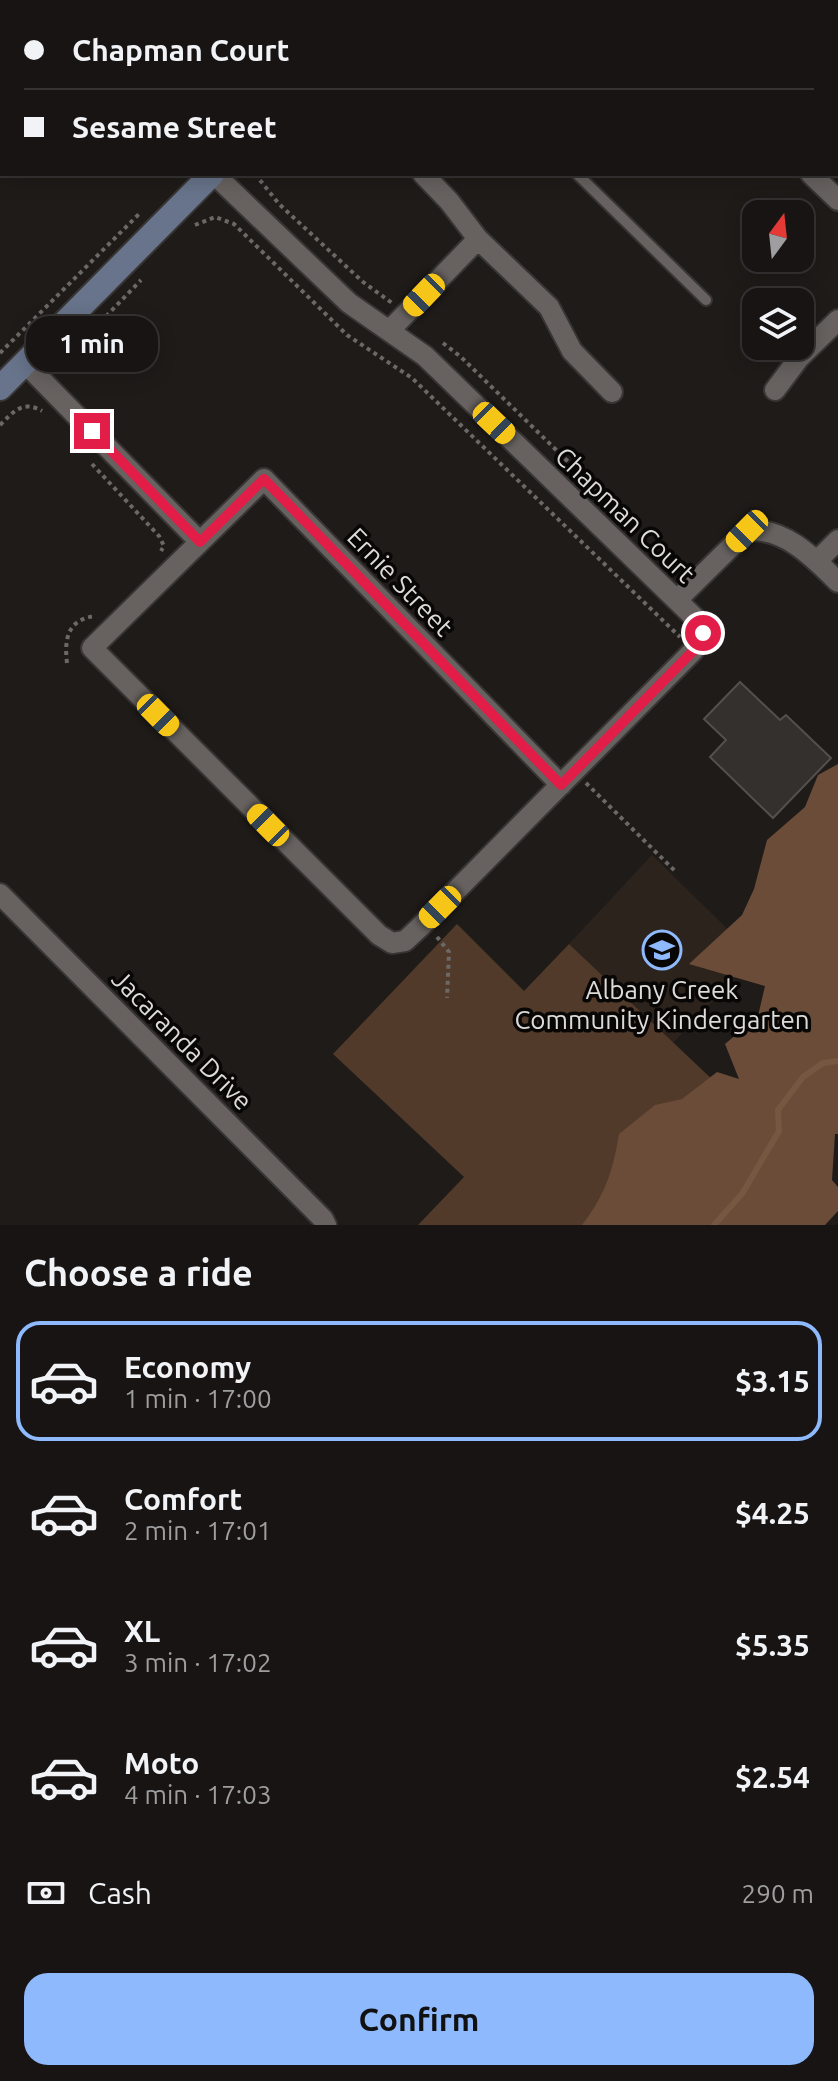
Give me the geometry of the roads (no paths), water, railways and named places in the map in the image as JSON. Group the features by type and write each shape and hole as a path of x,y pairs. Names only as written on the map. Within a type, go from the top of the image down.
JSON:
{"street":[{"path":"0,388 211,176"},
{"name":"Chapman Court","path":"215,176 349,303 425,356 695,618 703,633 693,651 567,778"},
{"path":"425,176 478,239 549,307 572,351 612,392"},
{"path":"813,176 838,200"},
{"path":"390,330 478,239"},
{"path":"775,390 799,358 838,320"},
{"path":"25,363 200,542 92,648 379,935 392,943 405,941 567,778"},
{"name":"Ernie Street","path":"200,542 264,479 567,778"},
{"path":"677,600 747,531 761,529 778,535 817,561 838,582"},
{"path":"817,561 838,540"},
{"name":"Jacaranda Drive","path":"0,894 326,1225"}],"lane":[{"path":"579,176 706,300"}],"waterway":[{"path":"714,1225 742,1194 779,1131 778,1110 803,1077 823,1063 838,1061"}],"place":[{"name":"Albany Creek Community Kindergarten","path":"662,950"}]}
